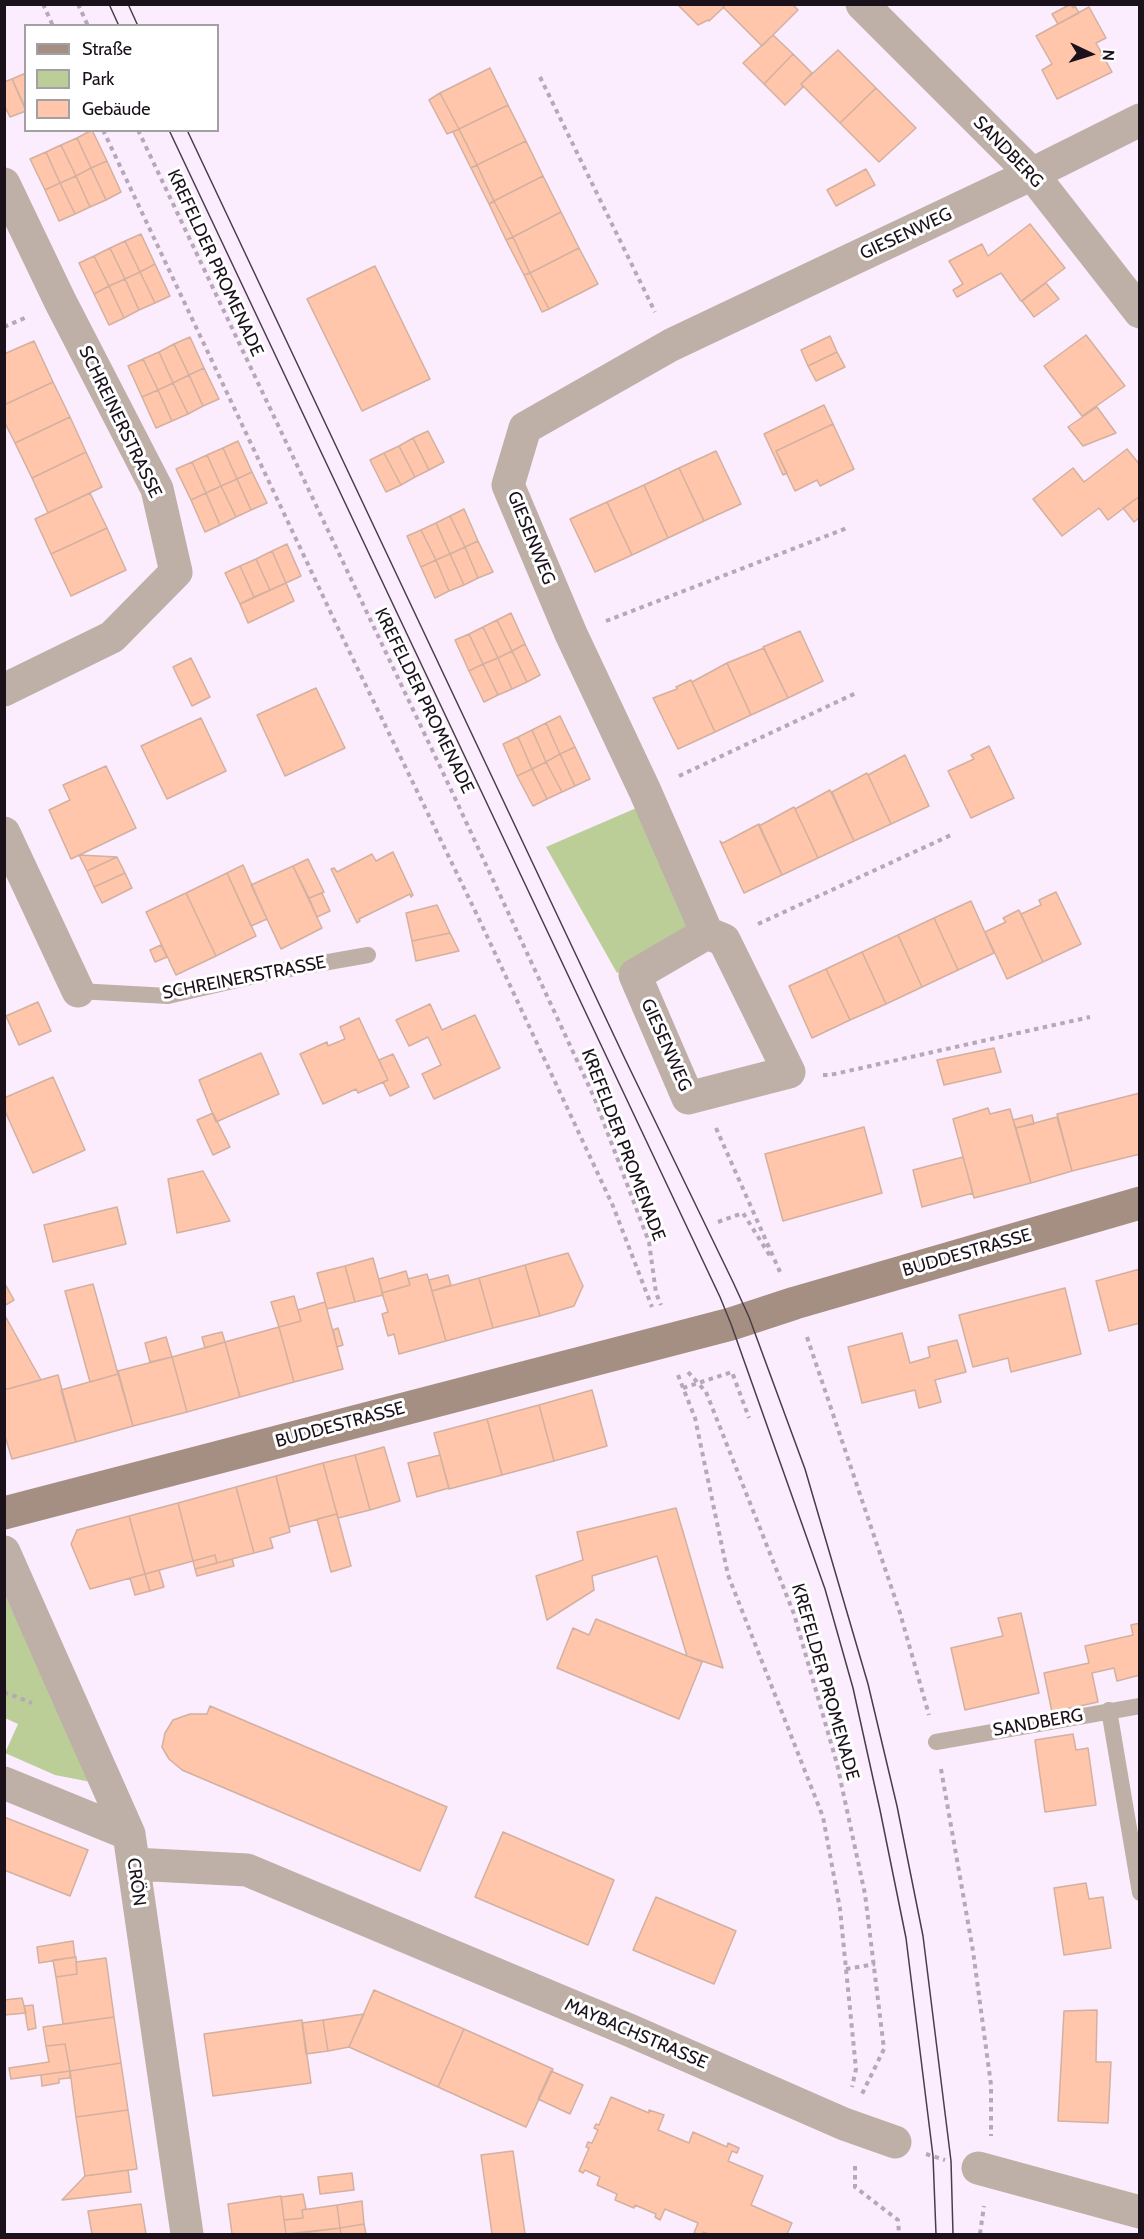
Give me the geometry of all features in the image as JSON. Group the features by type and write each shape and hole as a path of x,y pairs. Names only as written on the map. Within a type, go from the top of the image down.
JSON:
{"main road":[{"name":"BUDDESTRASSE","path":"4,1513 731,1324 795,1303 1140,1203"}],"street":[{"name":"SANDBERG","path":"862,4 1032,174 1140,312"},
{"name":"GIESENWEG","path":"716,936 635,975 688,1098 789,1072 716,936 645,791 571,634 508,485 525,428 671,345 1032,174 1140,120"},
{"name":"SCHREINERSTRASSE","path":"4,184 60,301 157,489 176,572 112,637 4,690"},
{"name":"SCHREINERSTRASSE","path":"4,833 78,991"},
{"name":"CRÖN","path":"4,1552 131,1849 187,2235"},
{"name":"MAYBACHSTRASSE","path":"4,1783 131,1849 247,1870 849,2125 895,2142"},
{"path":"984,2169 1140,2212"}],"lane":[{"name":"SCHREINERSTRASSE","path":"78,991 168,996 272,972 368,955"},
{"name":"SANDBERG","path":"936,1742 1140,1706"},
{"path":"1109,1710 1140,1893"}],"path":[{"path":"43,4 52,24"},
{"path":"78,4 87,24"},
{"path":"540,77 671,345"},
{"path":"104,132 338,628 479,919 613,1206 670,1340 683,1388 695,1418 728,1575 823,1817 840,1909 856,2069 849,2125"},
{"name":"KREFELDER PROMENADE","path":"139,132 594,1097 650,1242 656,1293 670,1340 683,1366 706,1392 794,1614 837,1764 865,1894 875,1964 884,2049 862,2092 849,2125 855,2187 898,2220 899,2235"},
{"path":"571,634 848,528"},
{"path":"645,791 856,693"},
{"path":"716,936 951,835"},
{"path":"789,1072 830,1075 1090,1017"},
{"path":"701,1094 795,1303 900,1613 936,1742 973,1951 991,2085 980,2235"},
{"path":"718,1222 743,1213 779,1270"},
{"path":"683,1388 732,1372 749,1418"},
{"path":"846,1969 875,1964"},
{"path":"895,2142 933,2156 984,2169"}],"green space":[{"path":"641,806 696,927 617,973 546,847"},
{"path":"4,1593 91,1782 55,1775 5,1753 18,1724 5,1718"}],"building":[{"path":"680,4 721,4 724,7 709,21 698,25 679,6"},
{"path":"725,4 792,4 798,10 762,46 723,7"},
{"path":"1071,4 1079,13 1058,24 1052,14"},
{"path":"1089,7 1106,38 1096,43 1112,72 1057,99 1042,70 1052,64 1036,36"},
{"path":"773,35 793,54 764,84 743,63"},
{"path":"838,50 876,88 840,123 801,84"},
{"path":"793,54 812,73 801,84 803,87 785,105 764,84"},
{"path":"490,68 508,105 459,129 440,93"},
{"path":"24,74 24,105 12,79"},
{"path":"12,79 24,106 24,112 10,117 4,105 4,82"},
{"path":"876,88 916,128 879,162 840,123"},
{"path":"440,93 459,129 447,134 429,100"},
{"path":"508,105 526,141 477,165 459,129"},
{"path":"459,129 477,165 471,168 453,132"},
{"path":"93,132 107,161 91,168 77,138"},
{"path":"77,138 91,168 76,176 61,145"},
{"path":"526,141 543,176 494,201 477,165"},
{"path":"61,145 76,176 60,183 46,152"},
{"path":"46,152 60,183 45,190 30,159"},
{"path":"107,161 121,192 106,200 91,168"},
{"path":"477,165 494,201 489,204 471,168"},
{"path":"91,168 106,200 90,207 76,176"},
{"path":"866,169 875,185 836,206 827,190"},
{"path":"76,176 90,207 75,214 60,183"},
{"path":"543,176 561,212 513,237 494,201"},
{"path":"60,183 75,214 59,221 45,190"},
{"path":"494,201 513,237 506,240 489,204"},
{"path":"561,212 579,248 530,273 513,237"},
{"path":"1030,224 1065,268 1021,301 1001,273 957,297 953,290 963,284 949,261 982,244 988,256"},
{"path":"141,234 155,264 140,272 125,241"},
{"path":"513,237 530,273 524,275 506,240"},
{"path":"125,241 140,272 125,279 110,248"},
{"path":"110,248 125,279 109,286 94,256"},
{"path":"579,248 598,284 549,309 530,273"},
{"path":"94,256 109,286 94,294 79,263"},
{"path":"155,264 170,296 155,303 140,272"},
{"path":"375,266 430,379 362,411 307,299"},
{"path":"140,272 155,303 139,310 125,279"},
{"path":"530,273 549,309 542,312 524,275"},
{"path":"125,279 139,310 124,318 109,286"},
{"path":"1046,283 1059,299 1034,317 1022,301"},
{"path":"109,286 124,318 109,325 94,294"},
{"path":"1086,335 1125,386 1082,416 1044,366"},
{"path":"830,336 837,352 808,366 801,350"},
{"path":"190,337 204,368 189,375 174,344"},
{"path":"34,341 53,382 4,405 4,354"},
{"path":"174,344 189,375 173,383 159,352"},
{"path":"159,352 173,383 158,390 143,359"},
{"path":"837,352 845,367 816,381 808,366"},
{"path":"143,359 158,390 142,397 128,366"},
{"path":"204,368 219,399 203,406 189,375"},
{"path":"189,375 203,406 188,414 173,383"},
{"path":"53,382 70,417 15,443 4,421 4,405"},
{"path":"173,383 188,414 172,421 158,390"},
{"path":"158,390 172,421 156,428 142,397"},
{"path":"824,405 833,424 776,451 787,473 783,475 764,434"},
{"path":"1097,407 1116,433 1083,446 1068,427"},
{"path":"70,417 86,452 32,478 15,443"},
{"path":"833,424 854,469 820,486 817,480 795,491 776,451"},
{"path":"428,431 444,462 429,470 413,438"},
{"path":"413,438 429,470 415,477 399,446"},
{"path":"238,441 252,472 237,479 223,448"},
{"path":"399,446 415,477 401,485 384,453"},
{"path":"223,448 237,479 221,486 207,455"},
{"path":"1127,449 1140,465 1140,496 1108,520 1099,508 1062,536 1033,499 1073,468 1084,482"},
{"path":"716,451 741,504 704,521 679,468"},
{"path":"86,452 102,487 48,513 32,478"},
{"path":"384,453 401,485 386,492 370,460"},
{"path":"207,455 221,486 206,493 192,462"},
{"path":"192,462 206,493 191,500 176,469"},
{"path":"679,468 704,521 668,538 644,485"},
{"path":"252,472 267,503 251,510 237,479"},
{"path":"237,479 251,510 236,517 221,486"},
{"path":"644,485 668,538 632,555 607,502"},
{"path":"221,486 236,517 220,525 206,493"},
{"path":"90,493 107,528 51,554 35,519"},
{"path":"206,493 220,525 205,532 191,500"},
{"path":"1140,496 1140,517 1134,522 1123,508"},
{"path":"607,502 632,555 595,572 570,519"},
{"path":"464,509 478,541 465,547 450,516"},
{"path":"450,516 465,547 450,554 436,523"},
{"path":"436,523 450,554 436,560 421,530"},
{"path":"107,528 126,570 71,596 51,554"},
{"path":"421,530 436,560 421,567 407,536"},
{"path":"478,541 493,572 478,578 465,547"},
{"path":"287,544 301,576 286,583 272,551"},
{"path":"465,547 478,578 464,585 450,554"},
{"path":"272,551 286,583 270,590 256,559"},
{"path":"450,554 464,585 449,591 436,560"},
{"path":"256,559 270,590 254,597 240,566"},
{"path":"436,560 449,591 435,598 421,567"},
{"path":"240,566 254,597 240,604 225,573"},
{"path":"286,583 294,601 248,623 240,604"},
{"path":"511,613 525,644 512,651 497,620"},
{"path":"497,620 512,651 498,658 483,627"},
{"path":"483,627 498,658 483,664 469,634"},
{"path":"800,631 823,681 788,698 763,647"},
{"path":"469,634 483,664 469,671 455,640"},
{"path":"525,644 540,675 527,682 512,651"},
{"path":"764,648 788,698 751,715 727,663"},
{"path":"512,651 527,682 512,689 498,658"},
{"path":"191,658 210,697 192,706 173,667"},
{"path":"498,658 512,689 498,695 483,664"},
{"path":"727,663 751,715 715,732 692,682"},
{"path":"483,664 498,695 484,702 469,671"},
{"path":"691,680 715,732 678,749 653,698 677,689 676,687"},
{"path":"316,688 345,748 285,776 257,715"},
{"path":"560,716 575,747 560,754 546,723"},
{"path":"201,718 226,771 167,799 141,746"},
{"path":"546,723 560,754 546,762 532,730"},
{"path":"532,730 546,762 532,769 518,737"},
{"path":"518,737 532,769 517,776 503,744"},
{"path":"989,746 1014,798 971,818 948,771 974,759 971,755"},
{"path":"575,747 590,779 575,786 560,754"},
{"path":"560,754 575,786 562,792 546,762"},
{"path":"905,755 929,806 891,824 868,775"},
{"path":"546,762 562,792 547,799 532,769"},
{"path":"106,766 136,828 71,859 49,810 70,800 63,785"},
{"path":"532,769 547,799 533,806 517,776"},
{"path":"867,773 891,824 854,841 832,792"},
{"path":"830,790 854,841 818,858 795,809"},
{"path":"794,807 818,858 782,875 759,826"},
{"path":"759,824 782,875 744,893 720,841 723,843"},
{"path":"393,852 413,895 411,897 410,894 359,919 357,923 331,869 334,868 337,872 372,854 376,861"},
{"path":"79,855 117,857 87,871"},
{"path":"117,857 125,873 94,887 87,871"},
{"path":"308,859 324,892 309,898 293,866"},
{"path":"243,865 267,919 251,926 227,873"},
{"path":"293,866 322,928 281,949 251,885"},
{"path":"125,873 132,888 102,903 94,887"},
{"path":"227,873 256,936 216,956 186,893"},
{"path":"1056,892 1081,944 1043,962 1021,914 1041,905 1039,900"},
{"path":"186,893 216,956 176,975 146,912"},
{"path":"322,893 330,911 317,917 309,898"},
{"path":"971,901 994,953 958,970 934,918"},
{"path":"437,905 450,933 412,941 406,913"},
{"path":"1019,910 1043,962 1007,979 985,932 1006,922 1003,918"},
{"path":"934,918 958,970 922,987 898,935"},
{"path":"450,933 459,951 416,961 412,941"},
{"path":"898,935 922,987 886,1004 862,952"},
{"path":"161,945 167,957 155,962 150,950"},
{"path":"862,952 886,1004 850,1020 826,969"},
{"path":"826,969 850,1020 812,1038 789,986"},
{"path":"38,1002 51,1031 19,1045 6,1016"},
{"path":"430,1004 442,1030 475,1015 500,1068 434,1099 422,1074 441,1065 428,1037 409,1046 396,1020"},
{"path":"359,1018 388,1080 358,1093 356,1089 323,1104 300,1054 327,1042 328,1046 345,1039 340,1027"},
{"path":"994,1048 1001,1072 944,1085 937,1060"},
{"path":"261,1053 279,1094 216,1122 199,1080"},
{"path":"393,1054 409,1087 390,1096 383,1082 388,1080 379,1060"},
{"path":"53,1077 85,1150 33,1173 4,1109 4,1098"},
{"path":"1140,1093 1140,1154 1072,1171 1057,1114"},
{"path":"988,1108 990,1114 1010,1109 1031,1183 974,1198 953,1119"},
{"path":"213,1113 230,1147 213,1155 197,1120"},
{"path":"1032,1115 1034,1124 1016,1128 1013,1120"},
{"path":"1057,1117 1072,1171 1031,1183 1016,1128"},
{"path":"864,1127 882,1193 783,1221 765,1154"},
{"path":"963,1157 973,1193 922,1207 913,1170"},
{"path":"203,1171 230,1221 177,1233 168,1179"},
{"path":"117,1207 126,1244 53,1262 44,1225"},
{"path":"568,1253 583,1286 574,1306 540,1316 525,1265"},
{"path":"373,1258 383,1295 355,1302 345,1266"},
{"path":"525,1265 540,1316 493,1328 479,1278"},
{"path":"345,1266 355,1302 327,1309 317,1273"},
{"path":"1140,1269 1140,1323 1109,1331 1096,1281"},
{"path":"406,1271 410,1285 382,1293 379,1279"},
{"path":"427,1274 446,1341 399,1354 394,1334 388,1336 382,1314 388,1312 382,1293 410,1285 408,1279"},
{"path":"448,1275 451,1285 432,1291 429,1280"},
{"path":"479,1278 493,1328 446,1341 432,1291"},
{"path":"4,1282 14,1300 4,1306"},
{"path":"93,1284 118,1374 90,1382 65,1291"},
{"path":"1065,1288 1081,1354 1011,1372 1008,1358 973,1367 959,1315"},
{"path":"294,1296 301,1321 279,1327 271,1302"},
{"path":"325,1302 343,1369 294,1382 279,1327 301,1321 298,1310"},
{"path":"4,1314 41,1380 4,1390"},
{"path":"279,1327 294,1382 240,1397 225,1342"},
{"path":"338,1328 343,1345 337,1347 333,1330"},
{"path":"222,1332 225,1342 205,1348 202,1337"},
{"path":"902,1333 910,1363 930,1357 928,1347 957,1340 966,1372 935,1380 941,1402 919,1408 915,1390 862,1403 848,1347"},
{"path":"166,1337 172,1357 150,1362 145,1343"},
{"path":"225,1342 240,1397 187,1412 172,1357"},
{"path":"172,1357 187,1412 133,1426 118,1371"},
{"path":"118,1374 133,1426 76,1442 61,1390"},
{"path":"58,1375 76,1442 12,1459 4,1433 4,1390"},
{"path":"592,1390 607,1446 554,1461 539,1405"},
{"path":"539,1405 554,1461 502,1475 487,1419"},
{"path":"487,1419 502,1475 449,1489 434,1433"},
{"path":"384,1447 400,1501 370,1510 355,1455"},
{"path":"355,1455 370,1510 338,1518 323,1463"},
{"path":"440,1455 449,1488 417,1497 408,1463"},
{"path":"323,1463 337,1514 289,1527 276,1476"},
{"path":"276,1476 290,1532 270,1538 273,1548 254,1553 236,1487"},
{"path":"236,1487 254,1553 217,1563 215,1555 193,1561 178,1503"},
{"path":"178,1503 193,1561 145,1574 129,1516"},
{"path":"676,1508 723,1668 687,1656 657,1556 592,1576 594,1590 547,1620 536,1576 583,1560 577,1532"},
{"path":"337,1514 351,1566 331,1572 317,1519"},
{"path":"129,1516 145,1574 90,1589 71,1544 77,1530"},
{"path":"215,1555 217,1563 195,1569 193,1561"},
{"path":"232,1559 234,1566 197,1576 195,1569"},
{"path":"159,1570 164,1587 150,1591 145,1574"},
{"path":"145,1574 150,1591 135,1595 130,1578"},
{"path":"1021,1613 1039,1693 965,1710 951,1648 1003,1636 998,1618"},
{"path":"596,1619 702,1662 679,1719 557,1668 573,1628 589,1635"},
{"path":"1140,1623 1140,1675 1117,1681 1114,1668 1092,1673 1098,1702 1052,1712 1044,1673 1089,1663 1085,1646 1133,1635 1131,1625"},
{"path":"210,1706 447,1807 420,1871 182,1770 169,1759 162,1747 165,1733 173,1720 190,1714 207,1714"},
{"path":"1073,1734 1076,1750 1088,1748 1096,1805 1045,1812 1035,1740"},
{"path":"4,1817 88,1850 70,1896 4,1870"},
{"path":"503,1832 614,1880 588,1945 475,1897"},
{"path":"1086,1883 1089,1899 1103,1897 1111,1948 1064,1955 1054,1888"},
{"path":"656,1897 736,1931 714,1984 633,1950"},
{"path":"73,1941 75,1957 39,1963 37,1947"},
{"path":"76,1957 77,1974 56,1977 53,1960"},
{"path":"106,1958 114,2017 63,2024 56,1977 77,1974 76,1962"},
{"path":"374,1990 464,2029 438,2087 349,2047"},
{"path":"22,1998 26,2013 4,2015 4,2000"},
{"path":"33,2005 36,2028 28,2030 24,2006"},
{"path":"1097,2010 1096,2062 1111,2062 1108,2123 1058,2121 1064,2011"},
{"path":"364,2014 349,2047 328,2051 323,2020"},
{"path":"114,2017 121,2063 70,2071 65,2044 46,2046 43,2027"},
{"path":"302,2020 311,2083 213,2096 204,2034"},
{"path":"323,2020 328,2051 306,2054 302,2023"},
{"path":"464,2029 553,2069 526,2127 438,2087"},
{"path":"65,2044 70,2071 11,2079 9,2068 49,2062 46,2046"},
{"path":"121,2063 128,2110 76,2117 70,2071"},
{"path":"70,2071 70,2078 59,2079 59,2083 42,2086 41,2075"},
{"path":"551,2071 583,2085 570,2114 538,2099"},
{"path":"611,2097 649,2113 649,2110 664,2115 658,2130 689,2143 693,2132 727,2147 728,2143 739,2148 737,2153 732,2151 728,2161 763,2176 751,2205 792,2223 787,2234 709,2234 703,2232 697,2234 694,2233 698,2223 665,2209 660,2220 655,2217 656,2214 615,2200 617,2194 597,2185 600,2177 585,2170 583,2173 579,2171 589,2148 586,2147 588,2142 592,2143 598,2130 594,2128 596,2124 599,2125"},
{"path":"128,2110 137,2169 85,2176 76,2117"},
{"path":"513,2151 525,2234 492,2234 481,2155"},
{"path":"128,2170 131,2192 62,2200 85,2176"},
{"path":"352,2173 354,2190 320,2194 318,2177"},
{"path":"303,2194 306,2209 302,2210 303,2218 284,2220 281,2197"},
{"path":"281,2196 286,2234 232,2234 228,2204"},
{"path":"362,2201 364,2224 340,2228 337,2205"},
{"path":"141,2204 146,2234 92,2234 88,2211"},
{"path":"337,2205 340,2228 286,2234 284,2220 303,2218 302,2210"},
{"path":"364,2224 366,2234 341,2234 340,2228"},
{"path":"340,2228 341,2234 294,2234"}],"tram line":[{"path":"109,4 118,24"},
{"path":"128,4 137,24"},
{"path":"170,132 731,1324 825,1589 853,1688 906,1938 933,2156 936,2234"},
{"path":"188,132 626,1061 733,1282 749,1317 805,1469 868,1684 897,1806 923,1936 951,2161 953,2234"}]}
